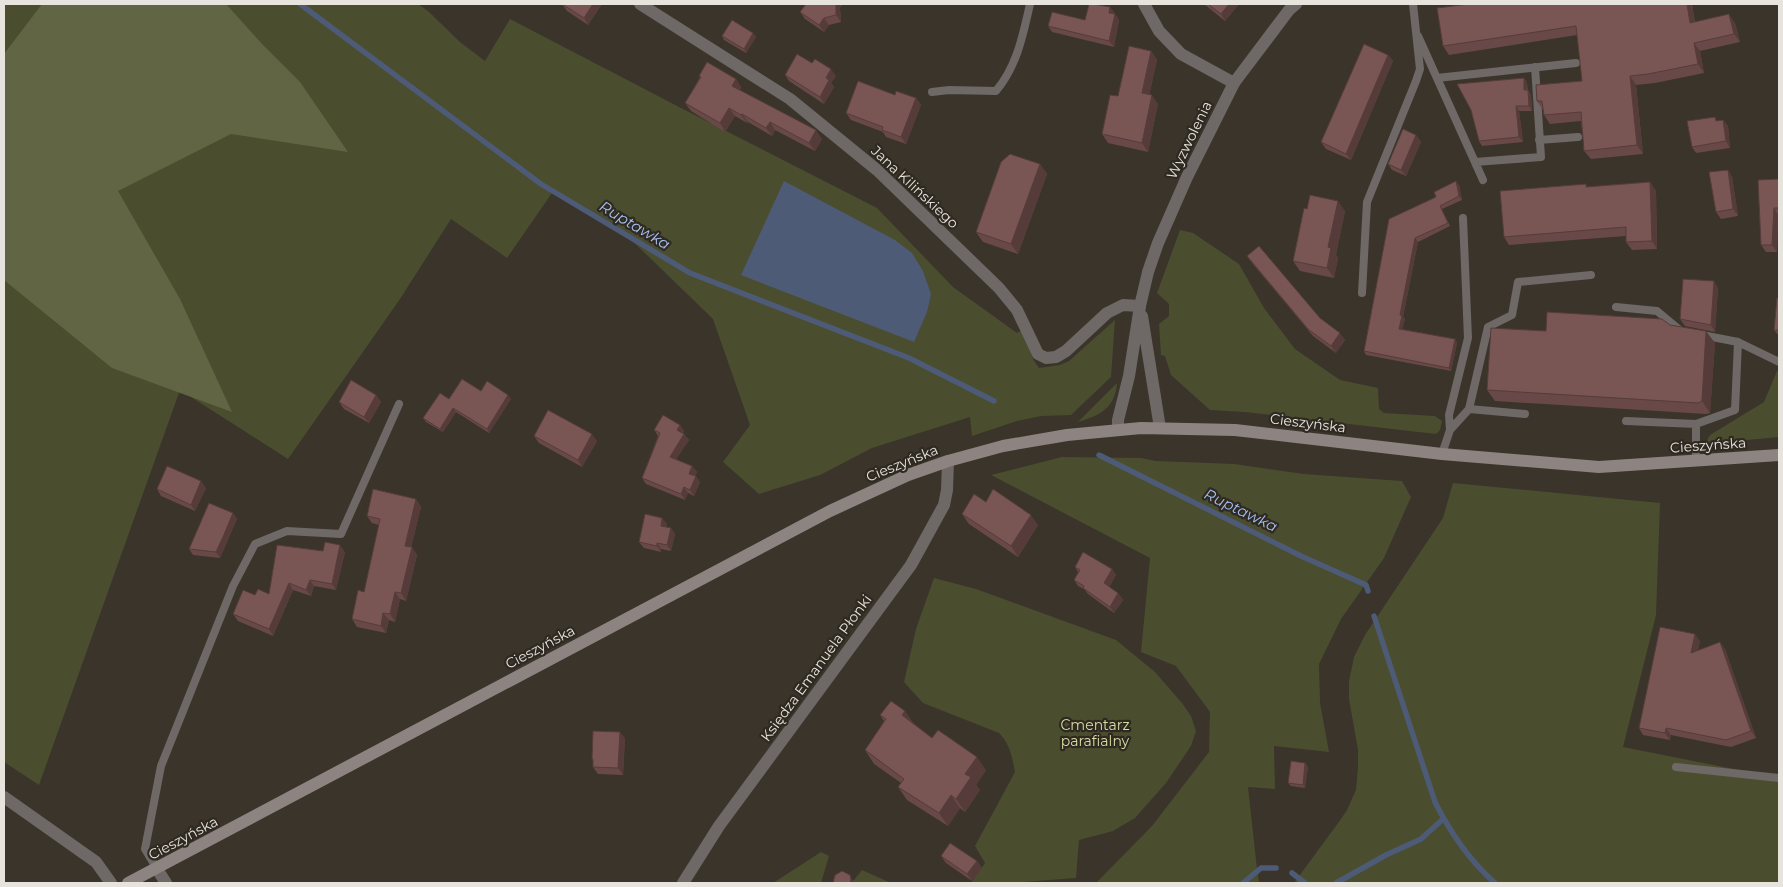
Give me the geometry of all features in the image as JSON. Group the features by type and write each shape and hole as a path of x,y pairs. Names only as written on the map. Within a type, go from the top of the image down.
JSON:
{"main road":[{"name":"Cieszyńska","path":"128,883 822,515 887,484 948,461 1003,446 1027,441 1118,430 1160,428 1235,430 1442,454 1599,467 1779,455"}],"street":[{"name":"Jana Kilińskiego","path":"640,4 790,99 877,170 999,288 1017,310 1038,354 1046,358 1056,357 1066,351 1107,313 1123,305 1140,306"},
{"path":"1144,4 1159,31 1181,54 1234,83"},
{"name":"Wyzwolenia","path":"1118,430 1118,420 1140,306 1158,243 1187,176 1234,83 1296,4"},
{"name":"Wyzwolenia","path":"1140,306 1160,428"},
{"name":"Księdza Emanuela Płonki","path":"683,883 719,826 911,565 944,505 947,490 948,461"},
{"path":"4,797 96,862 111,883"},
{"path":"157,869 166,883"}],"lane":[{"path":"932,92 949,90 996,91 1007,78 1014,62 1023,36 1030,4"},
{"path":"1362,293 1367,202 1420,69 1413,4"},
{"path":"1415,30 1483,180"},
{"path":"1437,78 1576,63"},
{"path":"1475,162 1541,157 1535,67"},
{"path":"1540,140 1578,137"},
{"path":"1442,454 1450,430 1449,415 1468,338 1463,218"},
{"path":"1450,430 1469,409 1488,327 1512,315 1518,282 1591,275"},
{"path":"1616,308 1657,310 1679,331 1738,342 1779,362"},
{"path":"1626,421 1696,424 1735,410 1738,342"},
{"path":"157,869 145,850 161,766 233,586 255,544 287,531 341,534 399,404"},
{"path":"1469,409 1525,414"},
{"path":"1696,424 1696,461"},
{"path":"1676,767 1779,778"}],"green space":[{"path":"4,4 418,4 428,11 460,42 485,61 510,19 877,208 953,287 1017,333 1023,330 1034,361 1039,368 1060,365 1069,361 1115,320 1111,377 1071,415 1041,416 1017,421 972,436 970,417 872,448 820,475 759,494 723,462 750,425 713,319 618,227 554,190 507,258 451,219 400,299 288,459 180,390 39,785 4,762"},
{"path":"42,4 226,4 300,82 348,152 231,134 118,191 180,299 232,412 112,368 4,280 4,54"},
{"path":"1180,230 1193,233 1239,264 1264,308 1295,349 1340,380 1378,388 1379,409 1384,413 1435,416 1442,421 1440,430 1436,434 1245,412 1210,410 1171,375 1165,356 1161,355 1159,324 1169,316 1169,304 1157,293"},
{"path":"1777,371 1779,371 1779,437 1705,444 1710,435 1764,402"},
{"path":"1117,383 1113,399 1105,409 1094,416 1078,422"},
{"path":"1062,457 1141,458 1156,461 1234,464 1304,474 1402,481 1411,497 1384,558 1341,619 1319,664 1320,703 1329,752 1274,746 1275,789 1248,787 1257,869 1261,868 1258,876 1259,883 1096,883 1152,826 1209,752 1210,712 1176,666 1141,652 1150,558 991,475"},
{"path":"1453,483 1660,503 1656,615 1623,747 1764,775 1779,780 1779,883 1294,883 1347,810 1356,790 1358,750 1349,699 1349,681 1354,657 1365,635 1443,518"},
{"name":"Cmentarz parafialny","path":"934,578 976,589 1116,640 1155,672 1191,716 1196,731 1191,746 1166,783 1135,818 1113,831 1079,840 1076,878 1011,883 971,883 985,863 975,846 1015,772 1008,746 999,733 923,703 904,682 916,629"},
{"path":"821,852 829,856 821,883 773,883"},
{"path":"862,870 891,883 851,883"}],"water":[{"path":"784,181 895,240 912,253 923,271 931,294 927,312 914,342 741,275"}],"building":[{"path":"562,4 593,4 584,18"},
{"path":"806,4 836,4 836,15 824,18 819,25 800,12"},
{"path":"1089,4 1110,7 1109,13 1115,14 1109,41 1048,26 1052,12 1085,20"},
{"path":"1208,4 1229,4 1221,14"},
{"path":"1469,4 1687,4 1690,23 1729,14 1734,34 1694,43 1698,64 1630,76 1637,145 1584,151 1581,112 1544,115 1542,101 1537,101 1536,85 1582,81 1576,26 1443,46 1437,8"},
{"path":"732,20 753,33 744,49 722,36"},
{"path":"1364,44 1388,55 1346,154 1321,142"},
{"path":"1129,46 1151,51 1142,93 1152,95 1142,143 1102,134 1110,95 1118,96"},
{"path":"797,54 812,63 815,59 831,69 826,78 829,80 820,97 785,75"},
{"path":"707,62 736,79 732,86 816,130 809,143 770,122 766,128 729,108 720,123 685,103 701,77 699,76"},
{"path":"1524,78 1524,90 1528,90 1529,106 1516,106 1519,137 1479,141 1471,110 1457,84"},
{"path":"858,81 895,95 896,91 916,98 901,137 882,130 883,127 846,113"},
{"path":"1715,117 1716,121 1723,120 1726,141 1692,147 1687,121"},
{"path":"1403,129 1416,135 1401,170 1388,164"},
{"path":"1010,154 1040,164 1011,244 976,232 1001,162"},
{"path":"1728,170 1733,209 1716,212 1709,172"},
{"path":"1779,179 1779,208 1774,208 1772,245 1761,245 1758,180"},
{"path":"1456,181 1459,196 1440,206 1448,223 1415,238 1399,329 1455,339 1449,368 1364,351 1389,219 1436,197 1434,192"},
{"path":"1650,182 1652,241 1626,242 1626,227 1504,237 1500,191 1586,184 1586,187"},
{"path":"1310,195 1338,201 1328,247 1331,248 1327,268 1293,261 1304,208 1307,209"},
{"path":"1259,246 1320,318 1340,333 1331,346 1308,329 1247,256"},
{"path":"1683,279 1714,281 1711,325 1680,319"},
{"path":"1777,298 1779,298 1779,330 1774,330"},
{"path":"1547,312 1662,319 1670,325 1706,331 1702,401 1698,403 1487,390 1491,328 1546,331"},
{"path":"462,379 481,391 487,381 508,395 487,429 453,408 440,429 423,418 440,393 449,399"},
{"path":"351,380 376,395 364,417 339,402"},
{"path":"548,410 592,434 578,460 534,436"},
{"path":"663,415 680,425 677,430 684,434 670,457 692,466 689,474 696,476 690,490 684,487 681,494 642,478 660,433 654,430"},
{"path":"167,466 201,481 191,505 157,489"},
{"path":"373,489 416,499 405,546 412,547 401,593 395,592 390,614 383,613 381,626 352,619 358,590 364,592 380,519 367,516"},
{"path":"993,489 1031,515 1011,546 962,514 974,494 986,502"},
{"path":"209,503 233,513 223,537 216,552 189,549"},
{"path":"645,514 662,518 661,526 671,528 667,545 657,543 657,546 639,542"},
{"path":"325,542 340,545 332,584 310,580 306,590 289,583 269,629 233,614 243,590 255,595 258,589 269,594 277,545 323,551"},
{"path":"1083,552 1112,569 1104,583 1118,593 1110,607 1074,580 1080,570 1075,567"},
{"path":"1660,627 1695,634 1691,653 1720,642 1751,731 1726,740 1666,728 1665,733 1639,728"},
{"path":"891,701 905,711 902,715 932,738 938,730 977,757 965,774 971,777 956,799 951,795 939,813 898,787 904,779 865,750 886,719 880,715"},
{"path":"593,731 620,732 618,768 593,767"},
{"path":"1291,761 1305,763 1303,785 1288,783"},
{"path":"950,843 977,861 967,874 941,856"},
{"path":"842,871 850,875 850,883 833,883 835,875"}],"waterway":[{"name":"Ruptawka","path":"300,4 541,184 690,273 909,358 994,401"},
{"name":"Ruptawka","path":"1099,455 1301,556 1366,585 1368,591"},
{"name":"Ruptawka","path":"1374,616 1435,802 1461,845 1495,883"},
{"path":"1336,883 1386,855 1421,839 1443,819"},
{"path":"1243,883 1261,868 1276,868"},
{"path":"1292,873 1305,883"}]}
